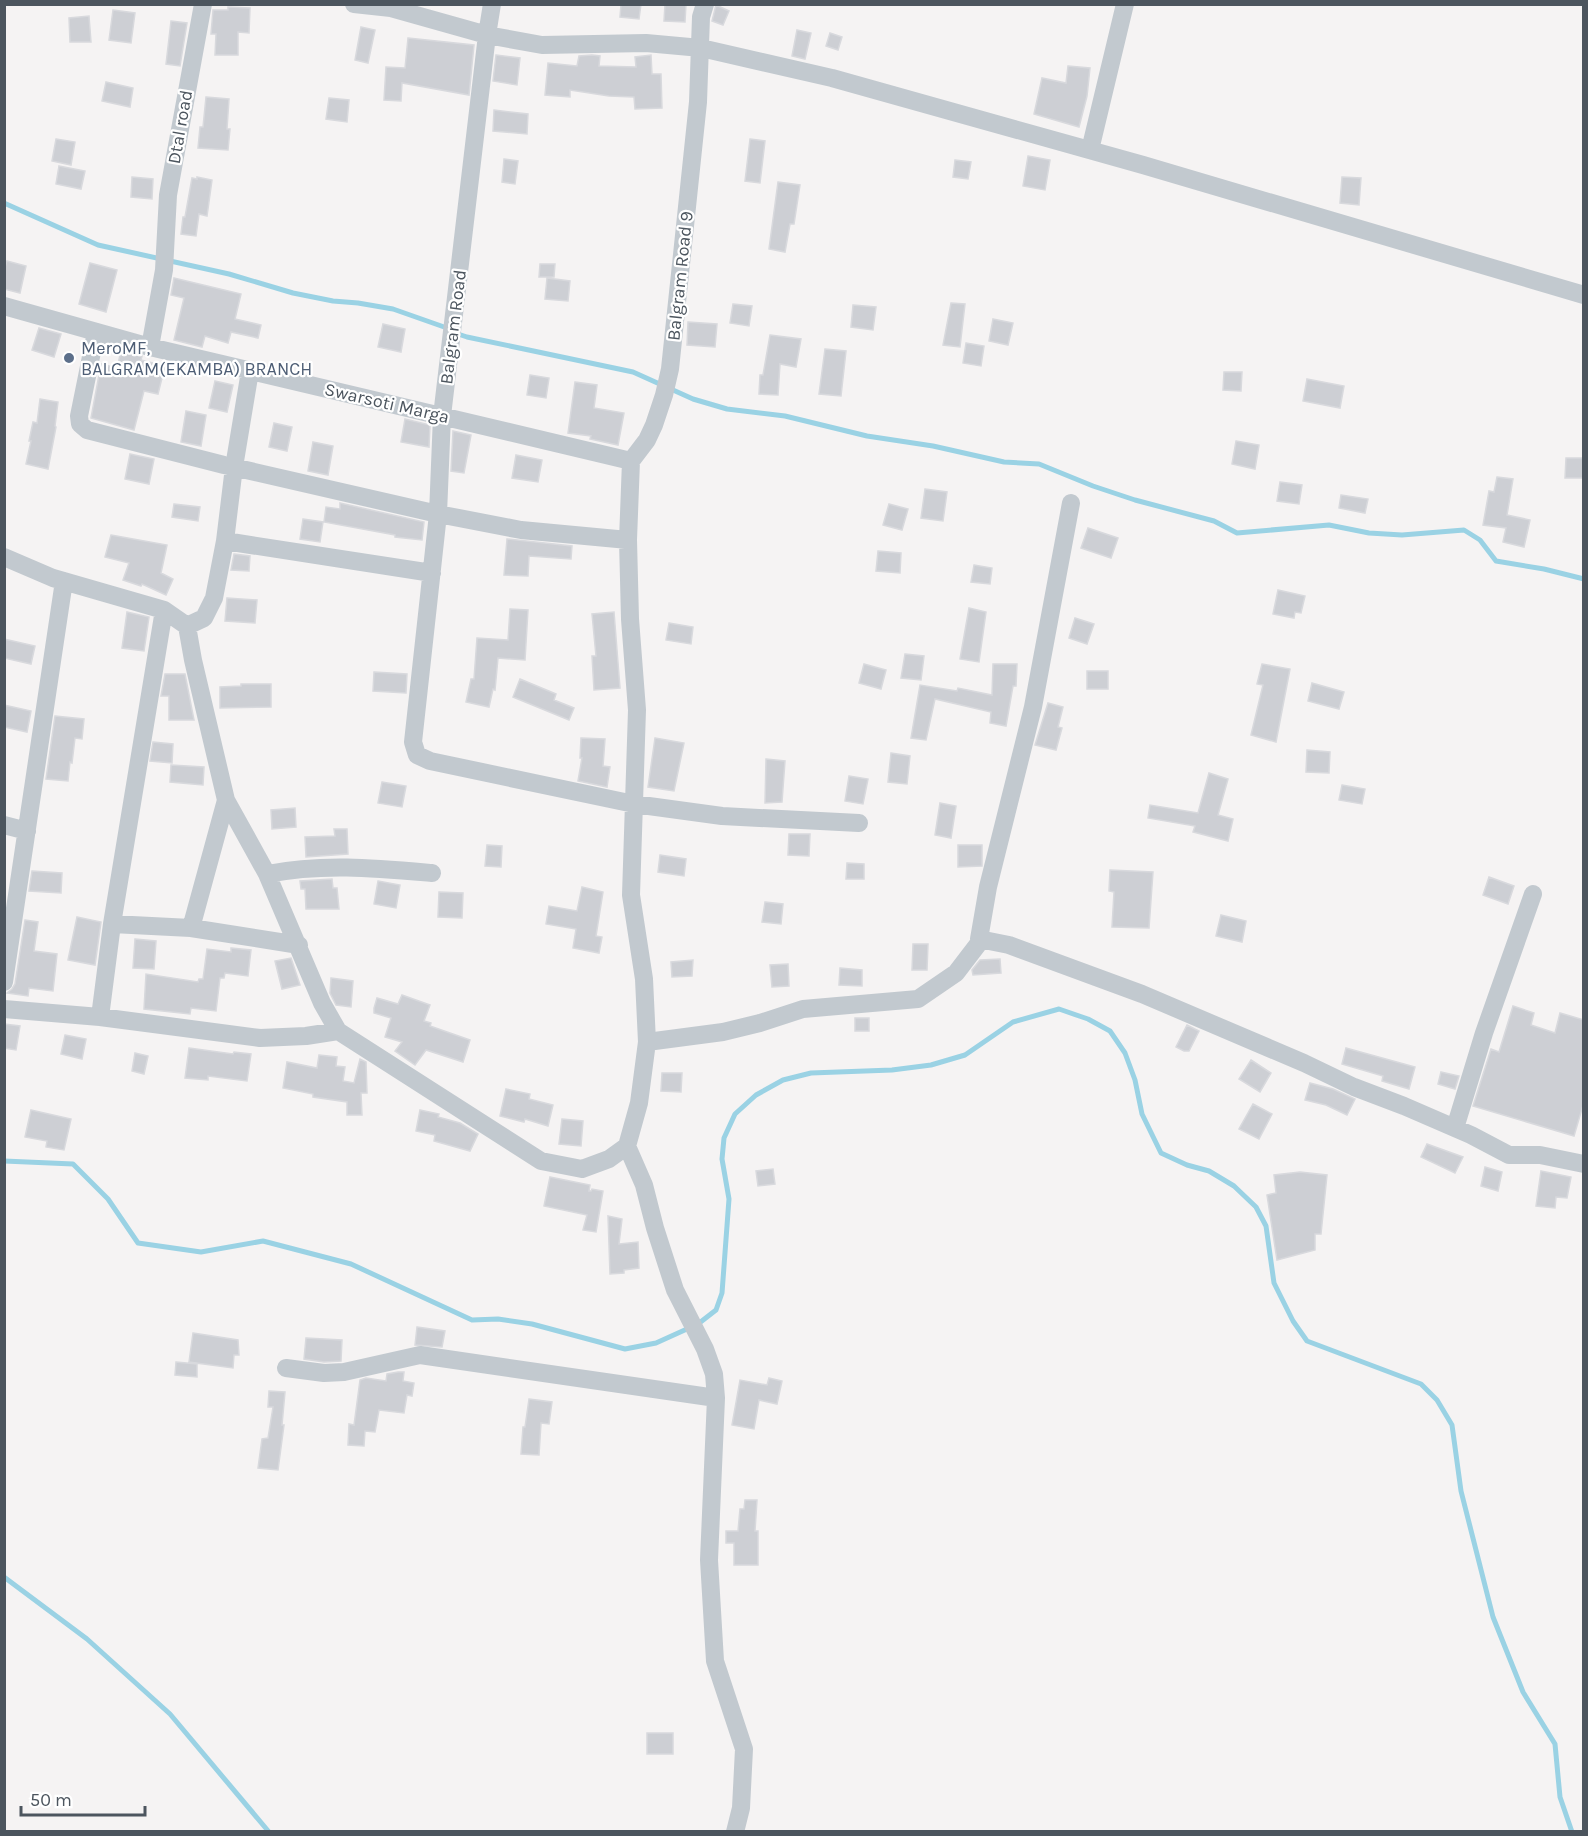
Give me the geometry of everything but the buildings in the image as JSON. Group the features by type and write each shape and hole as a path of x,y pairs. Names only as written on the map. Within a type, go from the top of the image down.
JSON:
{"street":[{"name":"Dtal road","path":"150,347 164,259 168,195 203,4"},
{"path":"354,4 391,8 487,36 542,45 646,43 700,48 832,78 1090,150 1584,295"},
{"name":"Balgram Road","path":"492,4 442,416 438,514 413,742 417,755 430,761 633,804"},
{"name":"Balgram Road 9","path":"631,461 647,440 664,394 669,369 698,102 701,17 705,4"},
{"path":"1090,150 1125,4"},
{"name":"Swarsoti Marga","path":"4,306 150,347 631,461"},
{"path":"96,332 79,416 80,424 87,429 234,467 438,514 521,530 628,540"},
{"path":"187,626 204,618 214,598 225,541 234,467 250,371"},
{"path":"4,557 63,581 164,610 187,626 226,800 267,874 322,1003 338,1031 541,1161 582,1169 609,1159 627,1146 639,1103 647,1042 644,979 631,895 637,710 630,619 628,540 631,461"},
{"path":"1071,503 1033,707 988,887 979,939 1009,945 1142,994 1304,1063 1354,1087 1455,1128 1509,1155 1539,1155 1584,1164"},
{"path":"225,541 432,573"},
{"path":"4,982 63,581"},
{"path":"100,1017 112,924 164,610"},
{"path":"191,928 226,800"},
{"path":"633,804 722,816 859,823"},
{"path":"4,825 27,831"},
{"path":"267,874 293,869 355,866 432,873"},
{"path":"1455,1128 1484,1033 1533,894"},
{"path":"112,924 191,928 298,945"},
{"path":"647,1042 723,1032 803,1009 918,999 956,973 982,939"},
{"path":"4,1009 100,1017 260,1038 306,1036 338,1031"},
{"path":"627,1146 644,1185 675,1290 705,1350 714,1374 716,1398 709,1560 715,1661 744,1749 741,1808 735,1832"},
{"path":"286,1368 314,1373 344,1372 420,1355 716,1398"}],"waterway":[{"path":"4,203 98,245 229,274 293,293 393,309 447,328"},
{"path":"458,334 633,372 693,399 727,409 785,416 867,436 933,446 1004,462 1039,464 1135,500 1214,521 1237,533 1329,525 1369,533 1402,535 1464,530 1480,540 1496,561 1584,579"},
{"path":"4,1161 73,1164 108,1199 138,1243 201,1252 263,1241 351,1264 472,1320 498,1319 532,1324 625,1349 656,1343 698,1324 716,1310 722,1293 729,1199 722,1159 724,1138 735,1114 756,1095 783,1080 811,1073 892,1070 931,1065 965,1055 1013,1022 1059,1009 1088,1019 1110,1031 1125,1053 1135,1080 1142,1114 1161,1153 1187,1165 1209,1171 1234,1186 1256,1207 1266,1226 1274,1283 1293,1321 1307,1341 1421,1384 1437,1400 1452,1425 1461,1491 1493,1617 1523,1692 1555,1744 1560,1797 1572,1832"},
{"path":"4,1577 87,1639 170,1714 269,1832"}],"place":[{"name":"MeroMF, BALGRAM(EKAMBA) BRANCH","path":"69,358"}]}
